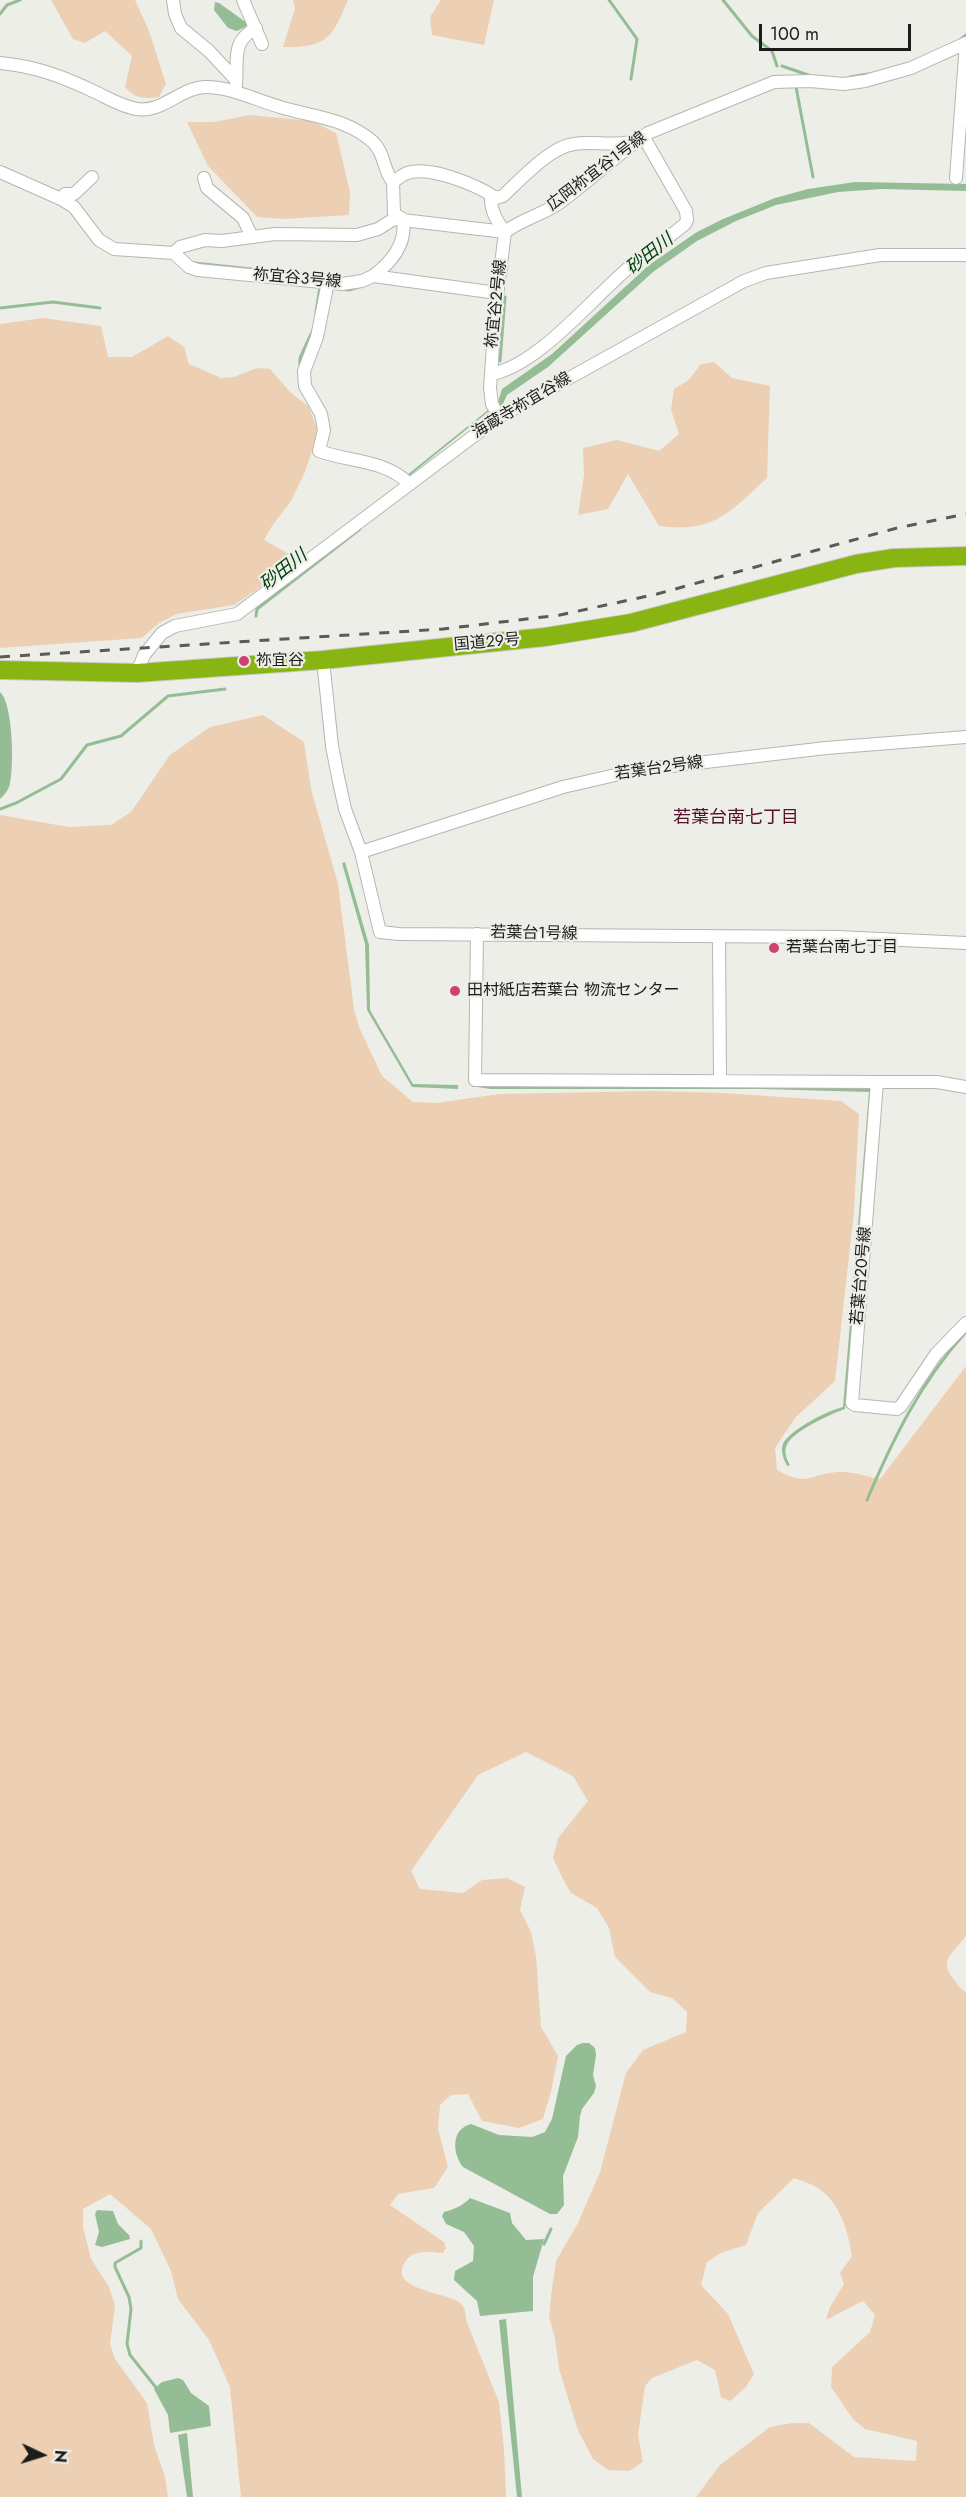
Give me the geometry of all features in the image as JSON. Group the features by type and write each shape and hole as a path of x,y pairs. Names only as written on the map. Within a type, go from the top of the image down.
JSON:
{"highway":[{"name":"国道29号","path":"0,670 137,673 323,660 588,631 856,564 926,555 966,556"}],"street":[{"path":"173,0 175,14 181,28 198,41 236,86"},
{"path":"243,0 262,44"},
{"path":"236,86 240,40 246,33 256,28"},
{"path":"956,178 966,43"},
{"name":"広岡祢宜谷1号線","path":"506,232 516,224 546,212 561,202 639,138 774,82 810,81 844,84 865,81 911,68 966,43"},
{"path":"0,63 58,75 137,110 162,106 195,89 236,86 291,110 335,120 362,133 379,150 393,182 394,214 404,219"},
{"path":"393,182 405,174 428,172 484,189 496,198 503,196 538,163 572,144 612,145 639,138 686,211 685,224 625,271 535,352 507,369 491,374"},
{"path":"0,172 74,207 99,240 114,249 174,254 180,247 205,240 222,241 275,234 357,235 378,229 394,219 506,232"},
{"path":"61,199 65,194 74,194 92,177"},
{"path":"204,178 207,188 243,218 252,237"},
{"path":"491,195 490,207 498,223 506,232"},
{"path":"373,276 384,268 402,244 404,219"},
{"name":"祢宜谷2号線","path":"499,417 490,396 497,293 506,232"},
{"name":"祢宜谷3号線","path":"174,254 189,267 198,270 351,283 373,276 497,293"},
{"name":"海蔵寺祢宜谷線","path":"137,673 144,654 162,633 175,626 237,614 408,483 499,417 744,281 766,273 880,255 966,255"},
{"path":"328,282 317,337 304,371 305,386 321,414 324,430 319,451 334,457 385,468 399,474 408,483"},
{"name":"若葉台1号線","path":"323,660 332,746 345,809 361,852 380,932 838,937 966,943"},
{"name":"若葉台2号線","path":"361,852 563,787 637,770 826,748 966,737"},
{"path":"477,934 475,1080 937,1082 966,1087"},
{"path":"720,937 720,1081"},
{"name":"若葉台20号線","path":"877,1082 852,1403 855,1406 897,1409 936,1354 966,1323"}],"shaded area":[{"path":"51,0 135,0 149,31 166,84 159,97 140,97 129,91 125,87 132,56 105,31 85,43 73,39"},
{"path":"293,0 348,0 337,24 326,38 319,43 283,47 295,8"},
{"path":"441,0 494,0 484,45 432,35 430,17"},
{"path":"215,2 247,23 247,26 237,31 228,28 214,10"},
{"path":"250,115 312,121 336,133 350,192 349,215 284,219 257,217 208,166 187,122 214,122"},
{"path":"855,182 966,184 966,191 882,189 838,192 776,205 736,221 697,241 653,272 548,367 507,395 502,406 488,412 409,476 407,475 498,402 502,389 552,354 649,265 697,232 775,198 808,189"},
{"path":"43,318 101,326 108,357 132,357 168,336 184,347 189,364 221,378 234,377 257,368 270,369 290,392 309,407 318,432 305,472 291,501 264,540 296,558 283,572 234,605 177,614 159,623 142,638 0,648 0,324"},
{"path":"714,362 732,378 770,386 767,478 719,518 694,526 659,526 628,474 608,509 578,515 584,475 583,448 617,440 659,451 679,434 671,410 674,389 689,380 701,364"},
{"path":"0,692 8,708 12,750 9,785 7,792 0,799"},
{"path":"263,715 304,742 311,789 338,884 354,1009 359,1027 382,1076 413,1102 436,1103 499,1094 652,1091 841,1101 859,1114 854,1212 835,1381 795,1418 775,1448 777,1470 802,1479 842,1472 880,1479 966,1366 966,1936 950,1956 947,1966 960,1988 966,1992 966,2497 696,2497 720,2465 770,2427 792,2423 809,2423 854,2457 916,2461 917,2441 865,2429 853,2419 831,2387 832,2367 870,2332 875,2315 863,2301 826,2320 830,2307 844,2284 840,2273 852,2256 850,2246 842,2217 831,2200 816,2187 794,2178 758,2213 746,2245 721,2253 707,2262 701,2285 728,2314 754,2374 746,2387 730,2401 721,2397 715,2370 697,2360 652,2378 645,2386 638,2435 643,2462 629,2471 608,2470 593,2459 578,2430 559,2369 555,2338 549,2317 556,2261 578,2223 600,2172 626,2073 643,2050 686,2032 687,2012 672,1998 650,1992 615,1957 609,1928 597,1908 571,1893 553,1858 558,1838 588,1801 573,1776 526,1752 478,1775 411,1871 420,1889 463,1893 482,1880 507,1878 525,1887 520,1910 531,1932 536,1956 541,2027 558,2056 543,2119 519,2128 482,2121 468,2094 451,2095 440,2105 438,2129 448,2167 434,2188 398,2194 390,2205 444,2242 446,2248 443,2253 422,2252 412,2255 405,2262 402,2271 404,2279 411,2284 453,2299 464,2309 466,2320 499,2402 506,2497 241,2497 230,2387 209,2340 178,2299 171,2271 151,2229 110,2194 83,2209 83,2227 91,2259 109,2287 115,2306 110,2344 115,2359 147,2403 154,2445 165,2477 168,2497 0,2497 0,815 69,827 111,825 131,812 170,755 210,727"},
{"path":"345,862 369,945 370,1010 413,1084 458,1085 458,1089 412,1087 367,1010 365,944 342,863"},
{"path":"471,1086 871,1089 845,1409 812,1424 789,1441 785,1452 790,1465 787,1466 782,1452 783,1444 787,1439 810,1421 843,1407 869,1092 761,1089 491,1089"},
{"path":"589,2043 595,2048 593,2075 596,2086 594,2093 582,2109 578,2137 563,2176 564,2205 557,2214 550,2214 463,2167 455,2149 455,2142 460,2131 471,2124 499,2135 532,2137 545,2132 552,2119 566,2056 577,2045"},
{"path":"470,2198 510,2213 512,2223 526,2240 544,2239 533,2277 533,2311 480,2316 477,2301 454,2280 455,2271 473,2261 474,2246 464,2232 446,2224 442,2216 444,2212 458,2207"},
{"path":"97,2210 113,2211 118,2224 130,2239 102,2247 95,2245 99,2232 95,2214"},
{"path":"506,2319 522,2497 517,2497 499,2320"},
{"path":"178,2378 183,2380 191,2393 209,2406 211,2426 170,2433 168,2415 154,2389 162,2382"},
{"path":"187,2433 193,2497 187,2497 178,2435"}],"waterway":[{"path":"0,14 7,5 20,0"},
{"path":"609,0 637,39 631,79"},
{"path":"723,0 752,36 772,51 777,66"},
{"path":"960,40 966,35"},
{"path":"782,66 811,76"},
{"path":"850,77 868,74"},
{"path":"796,87 813,177"},
{"path":"194,263 289,273"},
{"path":"506,274 507,266"},
{"path":"316,312 320,287"},
{"path":"342,289 349,290 359,287"},
{"path":"500,361 505,297"},
{"path":"0,308 53,302 100,308"},
{"path":"300,365 300,358 313,330"},
{"name":"砂田川","path":"256,616 257,609 360,529"},
{"name":"砂田川","path":"0,809 61,779 87,745 121,736 168,696 225,689"},
{"path":"867,1500 909,1412 935,1370 966,1332"},
{"path":"544,2244 551,2229"},
{"path":"141,2241 141,2248 115,2263 115,2267 129,2297 131,2309 127,2344 130,2355 158,2390"}],"railway":[{"path":"0,657 443,629 560,615 657,594 897,528 966,514"}],"place":[{"name":"祢宜谷","path":"244,661"},
{"name":"若葉台南七丁目","path":"774,948"},
{"name":"田村紙店若葉台 物流センター","path":"455,991"}],"district":[{"name":"若葉台南七丁目","path":"736,819"}]}
